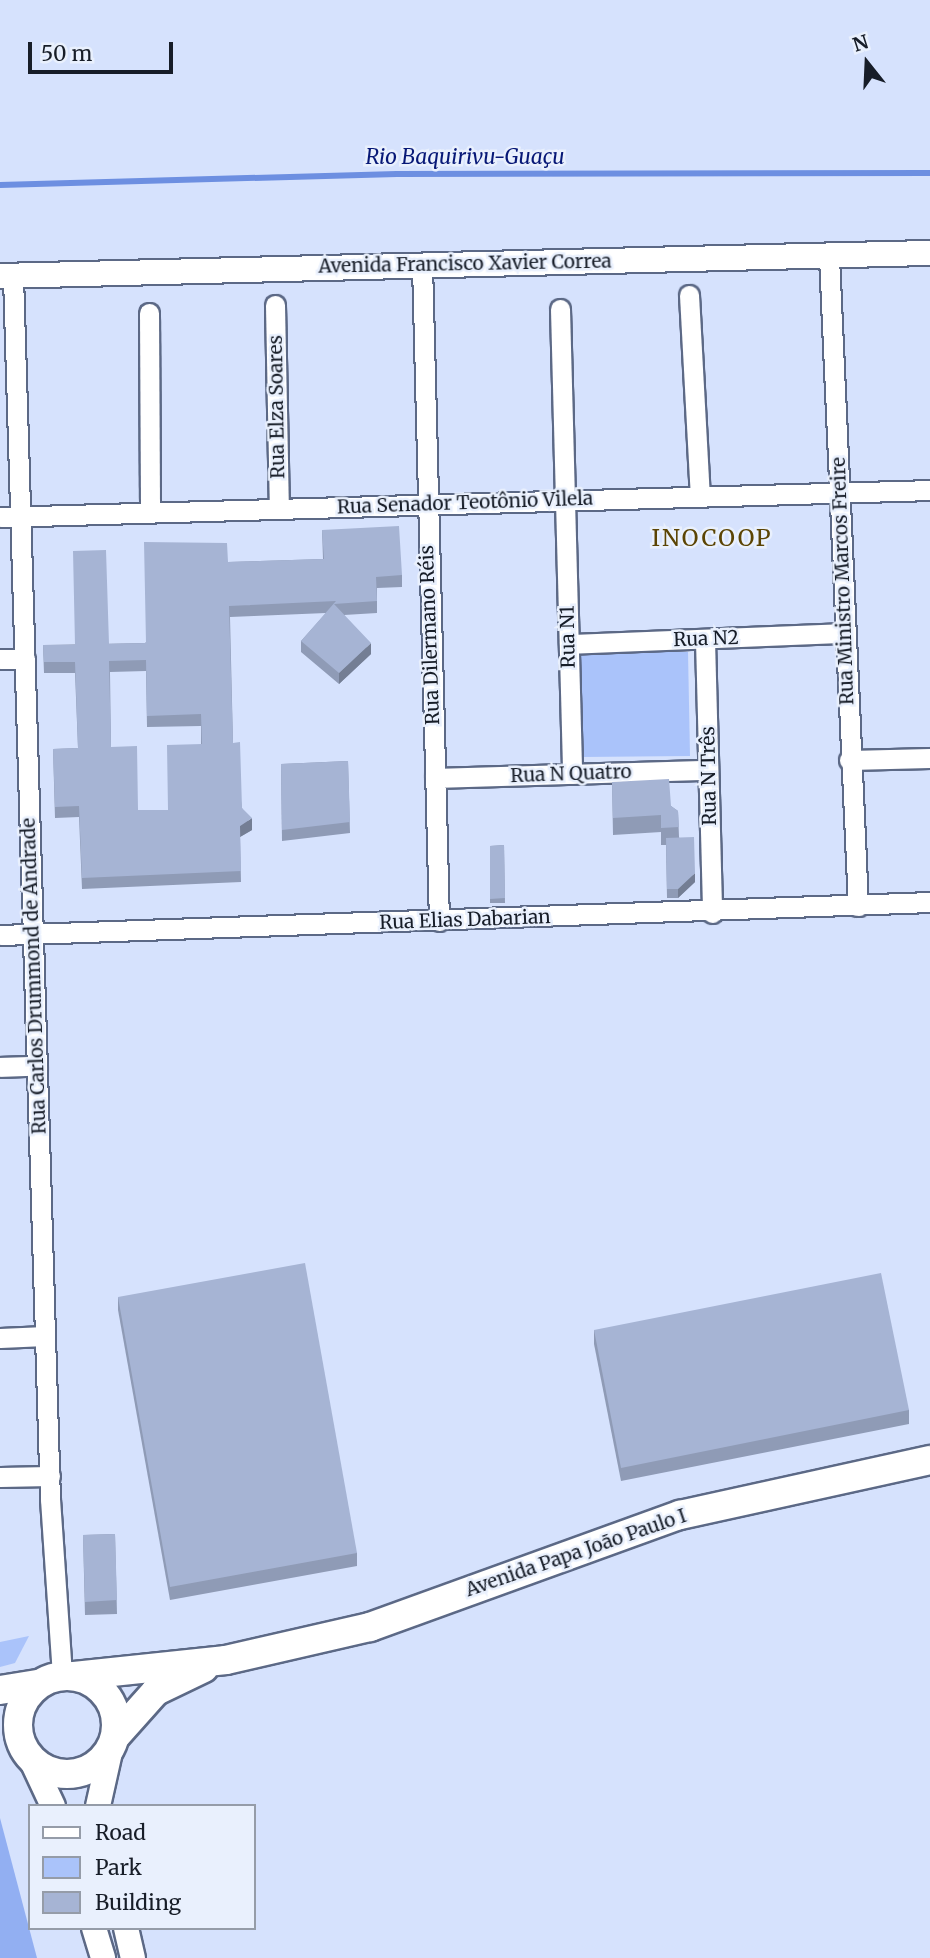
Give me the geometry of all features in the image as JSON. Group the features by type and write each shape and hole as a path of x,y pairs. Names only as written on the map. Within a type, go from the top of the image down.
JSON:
{"main road":[{"name":"Avenida Papa João Paulo I","path":"0,1690 58,1678 226,1660 370,1627 680,1515 930,1460"},
{"name":"Avenida Papa João Paulo I","path":"113,1743 156,1691 226,1660"},
{"path":"58,1678 105,1692 116,1713 113,1743 95,1766 73,1774 49,1771 18,1746 19,1713 58,1678"}],"street":[{"name":"Avenida Francisco Xavier Correa","path":"6,276 930,253"},
{"name":"Rua Ministro Marcos Freire","path":"829,257 842,494 843,633 858,905"},
{"name":"Rua Dilermano Réis","path":"422,264 426,504 439,921"},
{"name":"Rua Carlos Drummond de Andrade","path":"6,276 21,516 45,1336 58,1678"},
{"path":"689,295 700,496"},
{"name":"Rua Elza Soares","path":"275,305 279,508"},
{"name":"Rua N1","path":"560,309 572,774"},
{"path":"149,313 150,512"},
{"name":"Rua Senador Teotônio Vilela","path":"0,517 842,494 930,489"},
{"name":"Rua N2","path":"569,644 843,633"},
{"name":"Rua N Três","path":"705,640 712,913"},
{"path":"0,659 24,659"},
{"path":"849,760 930,758"},
{"name":"Rua N Quatro","path":"435,778 708,770"},
{"name":"Rua Elias Dabarian","path":"0,935 712,913 930,902"},
{"path":"0,1067 37,1066"},
{"path":"0,1338 45,1336"},
{"path":"0,1477 50,1476"},
{"path":"98,1804 113,1743"},
{"path":"18,1746 52,1804"},
{"path":"95,1930 103,1958"},
{"path":"126,1930 133,1958"}],"green space":[{"path":"584,651 688,652 690,756 582,757 577,659"},
{"path":"29,1636 15,1663 0,1667 0,1642"}],"shaded area":[{"path":"0,1818 37,1958 0,1958"}],"building":[{"path":"399,526 402,575 376,577 377,601 334,604 371,643 339,673 301,641 336,601 229,606 233,743 240,742 242,808 252,818 240,826 241,871 82,878 79,806 55,807 53,749 78,748 75,662 44,662 43,645 75,645 73,551 106,550 109,644 146,643 144,542 227,543 228,562 324,559 322,530","holes":["146,660 147,716 201,714 202,744 167,745 168,810 138,810 137,746 111,747 109,661"]},
{"path":"348,761 350,822 282,830 281,764"},
{"path":"669,779 671,806 678,811 679,827 661,828 661,815 613,818 612,782"},
{"path":"694,837 695,873 678,889 667,889 666,838"},
{"path":"504,845 505,898 490,899 490,846"},
{"path":"305,1263 357,1553 170,1587 118,1297"},
{"path":"881,1273 909,1410 621,1468 594,1330"},
{"path":"115,1534 117,1600 85,1602 83,1535"}],"waterway":[{"name":"Rio Baquirivu-Guaçu","path":"0,185 397,174 930,173"}],"district":[{"name":"INOCOOP","path":"712,538"}]}
